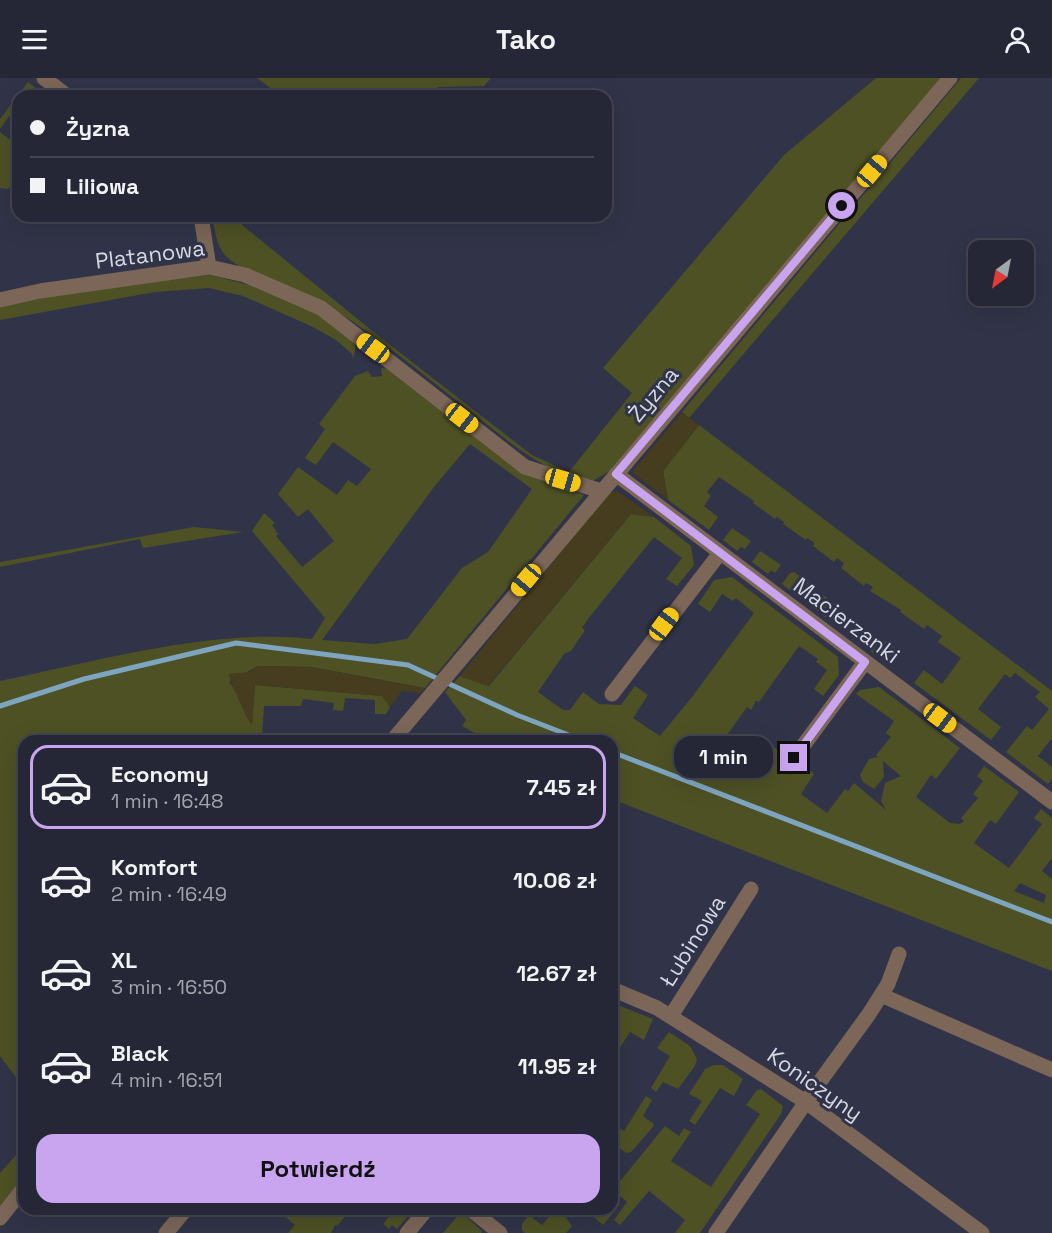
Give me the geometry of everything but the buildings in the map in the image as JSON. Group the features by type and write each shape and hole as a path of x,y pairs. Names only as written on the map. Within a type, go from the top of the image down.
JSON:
{"street":[{"path":"44,78 59,90"},
{"name":"Żyzna","path":"397,735 950,78"},
{"path":"202,222 209,267"},
{"name":"Platanowa","path":"0,300 40,291 209,267 245,275 321,308 525,467 601,491"},
{"name":"Macierzanki","path":"616,474 1052,802"},
{"path":"612,694 720,553"},
{"path":"794,758 865,662"},
{"name":"Łubinowa","path":"671,1016 751,889"},
{"path":"716,1233 881,995 900,954"},
{"name":"Koniczyny","path":"618,992 671,1016 806,1102 981,1233"},
{"path":"881,995 1052,1070"},
{"path":"0,1218 18,1196"},
{"path":"166,1233 181,1215"},
{"path":"407,1233 422,1215"},
{"path":"478,1215 500,1233"}],"green space":[{"path":"257,78 491,78 484,86 438,87 435,90 273,90"},
{"path":"876,78 943,78 610,471 591,482 557,471 526,454 396,353 338,312 307,294 238,265 224,254 218,244 213,222 238,222 376,334 532,455 569,472 632,393 603,368 784,155"},
{"path":"961,78 979,78 689,418 682,412"},
{"path":"28,82 38,90 22,90"},
{"path":"12,103 12,112 0,129 0,119"},
{"path":"0,132 12,141 12,184 8,189 0,188"},
{"path":"209,275 246,284 290,299 330,320 356,347 353,359 352,354 336,340 311,326 243,296 209,288 155,292 0,320 0,306 83,290"},
{"path":"381,368 396,370 529,475 584,495 425,688 311,667 258,666 229,682 252,724 255,685 383,696 390,707 386,714 375,714 375,700 345,698 343,711 333,710 334,703 303,699 301,706 264,706 262,735 18,735 18,1080 0,1056 0,681 155,648 195,642 274,637 312,639 325,618 252,531 264,513 275,523 272,525 278,534 276,536 302,567 334,541 308,509 298,517 278,494 298,467 337,495 348,480 357,486 371,469 333,442 316,465 305,458 325,429 319,424 355,376 368,371 372,377 382,376","holes":["470,444 532,489 488,552 462,568 407,639 374,644 322,640 434,487"]},
{"path":"699,425 1052,691 1052,738 1038,756 1052,767 1052,779 1048,784 1006,752 1027,726 1032,730 1049,709 1035,697 1040,692 1015,673 1010,678 1005,674 978,709 1001,727 991,740 914,683 924,670 942,684 961,658 938,642 942,636 927,625 924,629 900,612 901,610 870,591 873,587 866,583 864,586 841,568 844,563 837,558 834,562 813,546 815,543 807,538 806,540 777,517 775,519 753,503 754,501 719,477 707,492 711,496 704,506 718,517 709,530 668,500 663,471"},
{"path":"631,514 654,517 691,546 694,565 677,586 666,579 682,558 654,537 588,619 582,628 585,630 571,651 564,654 538,692 563,710 570,710 583,692 599,704 621,705 635,686 648,695 633,718 660,736 754,613 736,598 733,601 722,594 710,612 698,604 714,580 732,577 838,657 839,675 823,696 814,689 827,670 816,662 818,659 799,646 759,702 756,701 751,710 747,707 720,745 754,769 771,746 794,758 814,774 801,794 827,813 845,789 848,791 854,783 886,810 881,801 885,783 901,776 883,761 884,777 874,789 863,782 860,775 869,759 878,757 876,755 891,737 886,733 894,721 856,694 860,690 879,687 960,748 936,779 931,775 916,797 950,823 960,824 964,821 961,818 978,798 973,794 983,781 977,776 984,766 1019,792 996,824 990,820 974,843 1009,868 1042,824 1034,818 1041,809 1052,818 1052,858 1042,871 1052,879 1052,971 618,801 618,735 478,735 462,726 466,720 445,692 460,676 489,686","holes":["701,756 720,763 716,774 697,767","1020,883 1046,895 1044,903 1014,891"]},
{"path":"194,527 243,532 143,548 140,539 0,567 0,562"},
{"path":"732,528 751,541 745,549 741,547 737,551 723,540"},
{"path":"760,551 781,565 775,573 771,570 768,574 752,562"},
{"path":"794,572 812,585 801,599 782,584 790,573"},
{"path":"823,595 840,608 835,616 830,613 826,618 811,606"},
{"path":"881,638 899,652 893,660 888,657 884,661 870,651"},
{"path":"620,1006 653,1019 644,1040 630,1032 618,1051 618,1010"},
{"path":"669,1032 690,1046 697,1059 695,1066 678,1089 663,1082 656,1092 651,1088 670,1056 657,1048"},
{"path":"714,1065 723,1065 743,1079 734,1096 720,1088 695,1125 689,1121 702,1101 689,1094 705,1069"},
{"path":"761,1089 783,1106 781,1114 700,1233 675,1233 685,1220 649,1191 620,1225 614,1220 627,1202 618,1194 618,1184 665,1126 679,1136 684,1128 691,1132 671,1161 711,1187 760,1114 746,1105 757,1090"},
{"path":"646,1096 652,1100 643,1116 654,1124 653,1127 631,1152 626,1153 618,1147 618,1128 624,1131"},
{"path":"18,1153 18,1185 0,1206 0,1173"},
{"path":"283,1215 346,1215 337,1226 335,1225 331,1233 288,1233 295,1225"},
{"path":"390,1215 408,1216 397,1229 392,1225 389,1229 383,1224"},
{"path":"458,1215 464,1215 482,1233 443,1233"},
{"path":"529,1215 542,1225 551,1215 564,1215 572,1226 566,1233 525,1233 522,1230 522,1224"},
{"path":"595,1215 611,1215 603,1225 594,1217"}],"sand":[{"path":"682,412 699,425 663,471 668,500 632,472"},
{"path":"617,491 654,517 631,514 488,686 460,676 608,494"},
{"path":"258,666 311,667 425,688 421,693 402,691 390,707 382,696 255,685 252,725 229,674 248,672"}],"waterway":[{"path":"0,706 84,679 236,643 408,665 517,715 569,735"},
{"path":"618,754 1052,922"}],"route":[{"path":"794,758 865,662 616,474 842,206"}]}
